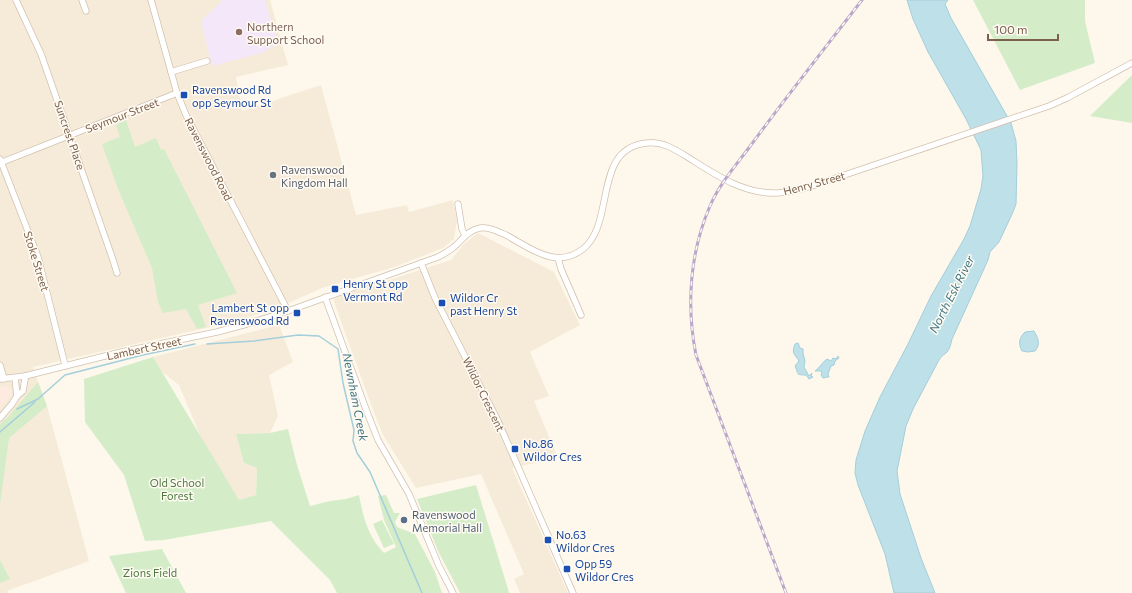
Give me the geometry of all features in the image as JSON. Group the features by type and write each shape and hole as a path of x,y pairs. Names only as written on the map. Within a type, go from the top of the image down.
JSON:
{"street":[{"name":"Suncrest Place","path":"16,0 41,54 117,273"},
{"path":"82,0 86,11"},
{"name":"Ravenswood Road","path":"151,0 177,93 186,115 288,311"},
{"path":"172,72 207,61"},
{"name":"Henry Street","path":"558,258 566,257 579,252 593,238 598,227 612,170 618,158 631,147 646,143 667,146 738,186 756,192 788,192 812,186 1035,111 1067,98 1132,63"},
{"name":"Seymour Street","path":"0,161 177,93"},
{"name":"Stoke Street","path":"0,161 38,257 65,365"},
{"path":"458,204 462,229 465,235"},
{"path":"288,311 448,252 465,235 474,230 485,228 496,230 541,254 558,258 561,270 581,315"},
{"name":"Wildor Crescent","path":"421,263 435,298 498,421 573,593"},
{"path":"325,297 378,440 409,494 439,566 453,593"},
{"name":"Lambert Street","path":"2,379 15,378 121,352 216,332 288,311"},
{"path":"0,365 2,379"},
{"path":"0,418 17,396 23,391 26,379 24,376"},
{"path":"15,378 17,396"}],"shaded area":[{"path":"0,0 270,0 288,65 236,77 242,111 321,85 356,215 407,205 409,212 453,200 457,221 454,239 443,248 394,267 322,288 275,309 233,322 33,367 47,406 89,561 7,591 8,593 0,593"},
{"name":"Northern Support School","path":"223,0 265,0 278,44 262,53 212,66 201,21"},
{"path":"478,233 554,272 580,325 530,352 549,396 534,401 558,458 512,468 568,593 520,593 514,579 524,574 481,474 416,488 383,435 334,302 334,299 340,296 451,260 464,244"},
{"path":"279,325 293,362 269,375 278,416 270,433 236,434 244,463 257,468 256,495 239,500 209,457 179,385 161,371 153,357"},
{"path":"0,386 8,387 11,390 11,395 0,408"}],"green space":[{"path":"973,0 1085,0 1085,21 1095,63 1020,90"},
{"path":"1132,75 1132,123 1090,116"},
{"path":"126,120 135,147 156,138 161,150 164,149 237,293 198,305 206,327 197,329 186,309 163,313 158,302 152,268 118,189 102,144 120,137 116,125"},
{"name":"Old School Forest","path":"153,357 239,500 256,495 257,468 244,463 236,434 270,433 288,429 297,465 310,506 359,495 364,518 370,533 378,547 384,553 396,547 384,520 378,496 386,495 394,513 400,513 395,522 397,527 415,534 435,572 442,593 337,593 330,580 271,521 164,540 145,541 124,475 85,422 84,379"},
{"path":"38,382 47,406 9,438 0,505 0,424 8,417"},
{"path":"476,485 509,593 460,593 438,551 417,499"},
{"path":"382,520 394,544 384,548 373,524"},
{"name":"Zions Field","path":"162,549 186,593 126,593 109,556"},
{"path":"0,560 10,579 0,583"}],"water":[{"name":"North Esk River","path":"907,0 948,0 945,4 951,18 1011,123 1016,141 1016,204 999,242 990,252 988,260 952,339 949,349 940,359 913,409 906,426 897,471 900,494 921,558 935,593 894,593 885,554 858,485 855,473 856,460 865,431 880,397 931,296 970,226 981,189 983,176 981,150 966,119 928,52 913,19"},
{"path":"1034,331 1038,341 1037,348 1035,351 1022,351 1020,346 1021,336 1025,332"},
{"path":"798,343 800,348 803,349 805,361 804,367 809,376 812,373 811,376 813,377 809,379 806,375 798,374 795,366 799,361 793,350 795,344"},
{"path":"838,356 839,358 835,361 834,365 831,366 828,374 829,377 823,378 821,371 815,371 827,359 831,361 833,358 836,359"}],"waterway":[{"name":"Newnham Creek","path":"207,344 254,341 298,335 319,336 338,349 343,383 354,430 353,441 357,453 370,472 422,593"},
{"name":"Newnham Creek","path":"17,409 38,399 65,375 143,355 195,344"},
{"path":"0,432 35,402"}],"railway":[{"path":"786,593 696,355 691,317 694,260 703,224 710,206 724,182 778,108 862,0"}],"place":[{"name":"Northern Support School","path":"239,32"},
{"name":"Ravenswood Rd opp Seymour St","path":"184,95"},
{"name":"Ravenswood Kingdom Hall","path":"273,175"},
{"name":"Henry St opp Vermont Rd","path":"335,289"},
{"name":"Wildor Cr past Henry St","path":"442,303"},
{"name":"Lambert St opp Ravenswood Rd","path":"297,313"},
{"name":"No.86 Wildor Cres","path":"515,449"},
{"name":"Ravenswood Memorial Hall","path":"404,520"},
{"name":"No.63 Wildor Cres","path":"548,540"},
{"name":"Opp 59 Wildor Cres","path":"567,569"}]}
